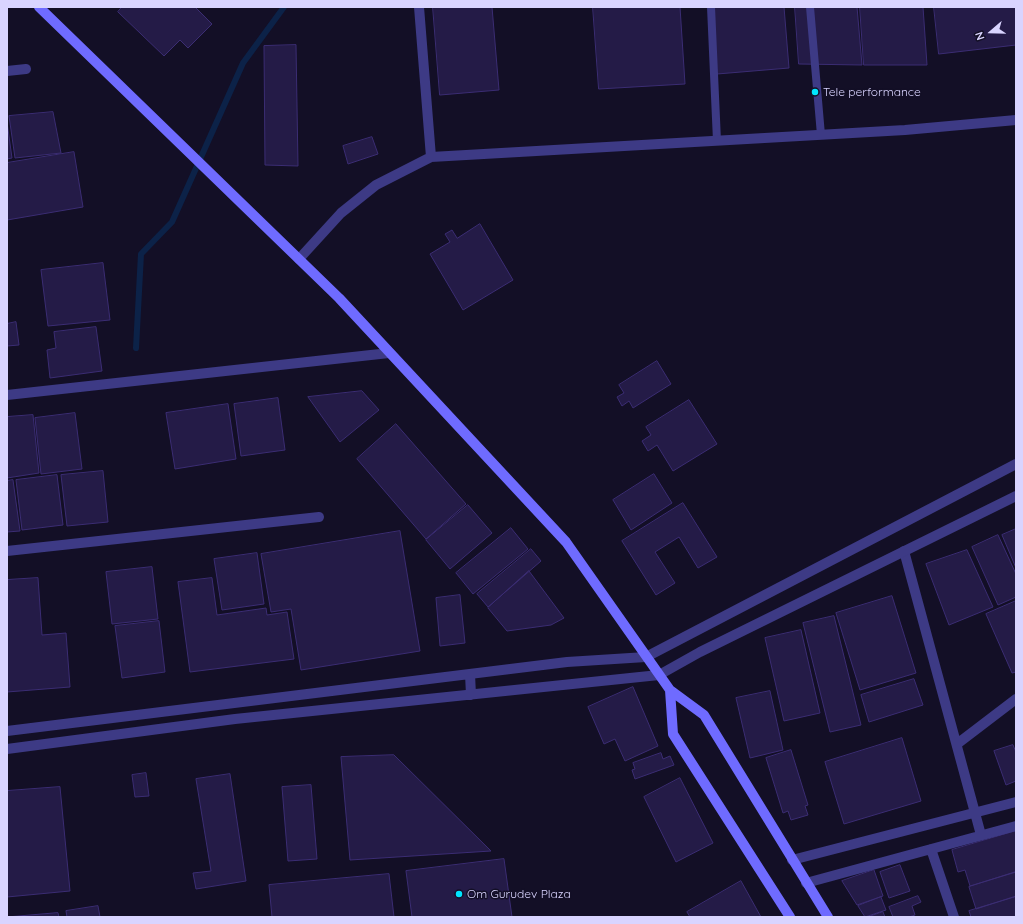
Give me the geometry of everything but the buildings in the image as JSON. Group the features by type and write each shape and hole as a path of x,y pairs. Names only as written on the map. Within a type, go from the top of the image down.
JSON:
{"main road":[{"path":"39,7 339,298 566,542 670,690 704,715 828,917"},
{"path":"670,690 673,734 790,917"}],"street":[{"path":"419,7 431,157"},
{"path":"7,71 26,69"},
{"path":"299,259 341,214 376,185 431,157 905,130 1016,120"},
{"path":"7,395 389,353"},
{"path":"7,732 567,662 646,657 1016,464"},
{"path":"7,749 235,719 659,675 700,652 1016,496"},
{"path":"7,551 319,517"},
{"path":"904,551 981,835"},
{"path":"470,674 472,695"},
{"path":"957,744 1016,700"},
{"path":"792,860 1016,802"},
{"path":"806,883 1016,826"},
{"path":"931,849 954,917"}],"lane":[{"path":"711,7 717,141"},
{"path":"810,7 821,135"}],"waterway":[{"path":"136,348 141,254 172,222 243,63 284,7"}],"place":[{"name":"Tele performance","path":"815,92"},
{"name":"Om Gurudev Plaza","path":"459,894"}]}
